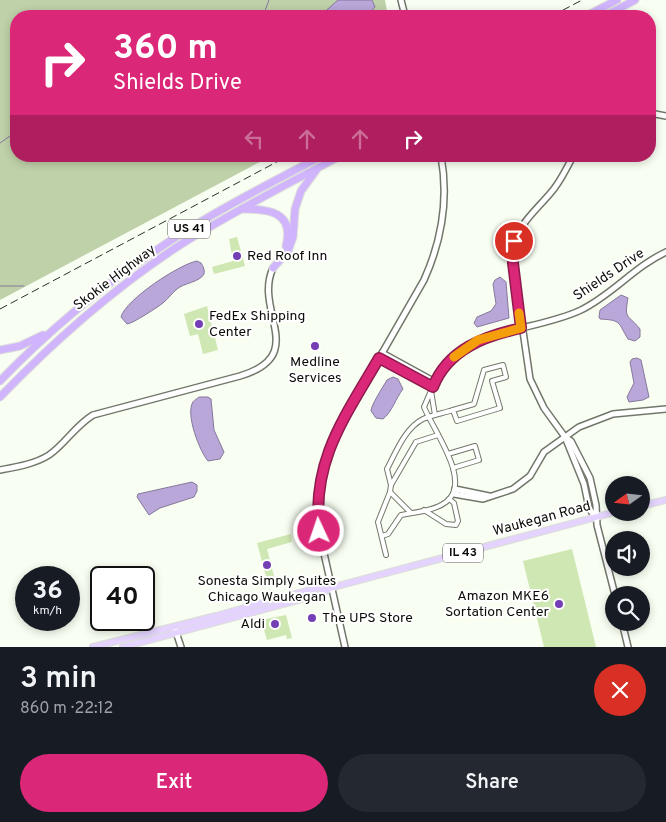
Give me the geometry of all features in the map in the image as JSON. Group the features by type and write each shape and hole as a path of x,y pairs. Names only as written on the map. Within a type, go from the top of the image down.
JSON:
{"highway":[{"path":"598,10 617,0"},
{"path":"616,10 635,0"},
{"name":"Skokie Highway","path":"0,381 51,331 138,263 191,228 311,162"},
{"name":"Skokie Highway","path":"0,397 62,335 95,307 163,257 241,209 329,162"},
{"path":"274,268 288,251 293,237 295,210 301,191 318,168"},
{"path":"241,209 270,210 282,219 288,232 288,240 274,268"},
{"path":"0,350 30,342 68,318"}],"main road":[{"path":"650,504 666,500"},
{"name":"Waukegan Road","path":"93,647 321,594 330,588 605,515"},
{"name":"Waukegan Road","path":"123,647 175,629"}],"street":[{"path":"345,647 330,588 318,521 320,476 334,436 424,280 439,242 445,204 442,162"},
{"path":"570,162 559,183 526,220 514,241 513,263 521,328 527,364 534,390 544,408 565,437 584,484 613,586"},
{"name":"Shields Drive","path":"433,386 449,362 469,345 492,335 581,310 599,299 642,266 666,252"},
{"path":"0,470 26,464 48,455 74,429 93,415 240,376 255,371 262,366 273,354 277,337 268,296 270,276 274,268"},
{"path":"380,355 433,386"},
{"path":"386,554 378,522 390,492 387,469 404,437 417,423 429,417 435,416 453,410 474,404 484,370 503,365 506,377 492,381 500,408 457,421 453,410"},
{"path":"433,386 435,416"},
{"path":"382,536 388,534 401,515 438,506 449,499 454,492 456,482 453,468 424,407 433,386"},
{"path":"454,492 489,496 513,489 530,476 544,452 590,421 612,414 666,409"},
{"path":"390,485 416,442 438,435"},
{"path":"448,454 475,446 479,460 453,468"},
{"path":"390,492 411,513"},
{"path":"424,510 446,524 456,525 458,521 454,503 449,499"},
{"path":"175,629 181,647"},
{"path":"624,631 628,647"}],"green space":[{"path":"0,0 385,0 387,10 10,10 10,162 260,162 0,300"}],"shaded area":[{"path":"338,0 372,0 375,7 372,10 327,10"},
{"path":"197,261 203,267 204,274 202,277 180,287 163,303 134,321 127,324 121,317 133,301 154,283 179,268"},
{"path":"500,277 506,282 509,318 477,327 474,323 477,317 491,311 496,304 493,284"},
{"path":"621,295 628,298 627,314 640,329 640,337 635,341 628,339 618,323 612,320 600,319 599,317 600,310"},
{"path":"637,358 641,360 649,397 629,402 627,397 634,383 630,362 632,359"},
{"path":"393,377 398,379 403,389 386,416 383,419 376,418 371,411 373,405 387,380"},
{"path":"199,397 211,399 214,430 224,452 220,459 208,461 201,450 195,433 192,424 191,408 193,402"},
{"path":"192,482 197,485 194,497 160,508 149,515 137,497 138,494"}],"building":[{"name":"Red Roof Inn","path":"237,237 245,266 214,274 212,267 233,261 229,239"},
{"name":"FedEx Shipping Center","path":"207,306 218,350 203,354 198,334 190,336 184,314"},
{"name":"Sonesta Simply Suites Chicago Waukegan","path":"291,534 292,542 267,549 275,580 267,580 257,543"},
{"name":"Amazon MKE6 Sortation Center","path":"572,549 596,647 544,647 523,561"},
{"name":"Aldi","path":"286,615 292,638 287,639 286,635 267,640 261,620"}],"waterway":[{"path":"265,10 269,0"},
{"path":"0,143 10,136"},
{"path":"0,286 24,286"}],"railway":[{"path":"563,10 582,0"},
{"path":"0,309 277,162"}],"slow traffic":[{"path":"454,357 478,340 521,328 519,313"}],"place":[{"name":"Red Roof Inn","path":"237,256"},
{"name":"FedEx Shipping Center","path":"199,324"},
{"name":"Medline Services","path":"315,346"},
{"name":"Sonesta Simply Suites Chicago Waukegan","path":"267,565"},
{"name":"Amazon MKE6 Sortation Center","path":"559,604"},
{"name":"The UPS Store","path":"312,618"},
{"name":"Aldi","path":"275,624"}],"route":[{"path":"319,531 317,512 320,476 331,443 379,358 433,387 437,377 449,362 469,345 492,335 521,328 512,254 514,241"}]}
